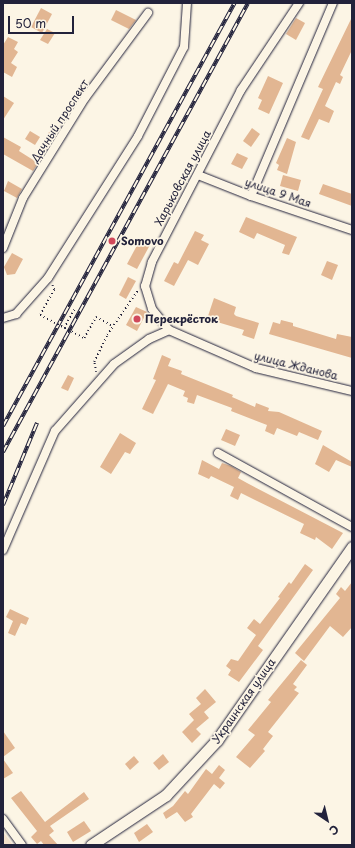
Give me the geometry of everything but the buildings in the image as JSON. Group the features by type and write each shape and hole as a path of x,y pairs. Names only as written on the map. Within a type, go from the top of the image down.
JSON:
{"street":[{"path":"3,318 16,314 48,278 138,136 184,47 187,3"},
{"name":"Харьковская улица","path":"169,330 152,309 145,286 152,262 241,90 299,3"},
{"path":"251,196 333,3"},
{"name":"Дачный проспект","path":"3,248 23,198 85,98 148,13"},
{"name":"улица 9 Мая","path":"198,175 251,196 352,230"},
{"path":"3,550 55,431 114,364 149,339 169,330"},
{"name":"улица Жданова","path":"169,330 256,368 352,391"},
{"path":"218,453 352,527"},
{"name":"Украинская улица","path":"91,845 166,795 217,740 352,547"},
{"path":"3,819 22,845"}],"path":[{"path":"97,382 94,362 113,326 148,278"},
{"path":"54,290 40,315 84,338 96,317 113,326"},
{"path":"64,328 74,310"}],"shaded area":[{"path":"3,832 13,845 3,845"}],"railway":[{"path":"3,426 235,3"},
{"path":"3,452 248,3"},
{"path":"3,505 37,423"}],"place":[{"name":"Somovo","path":"112,241"},
{"name":"Перекрёсток","path":"137,319"}]}
